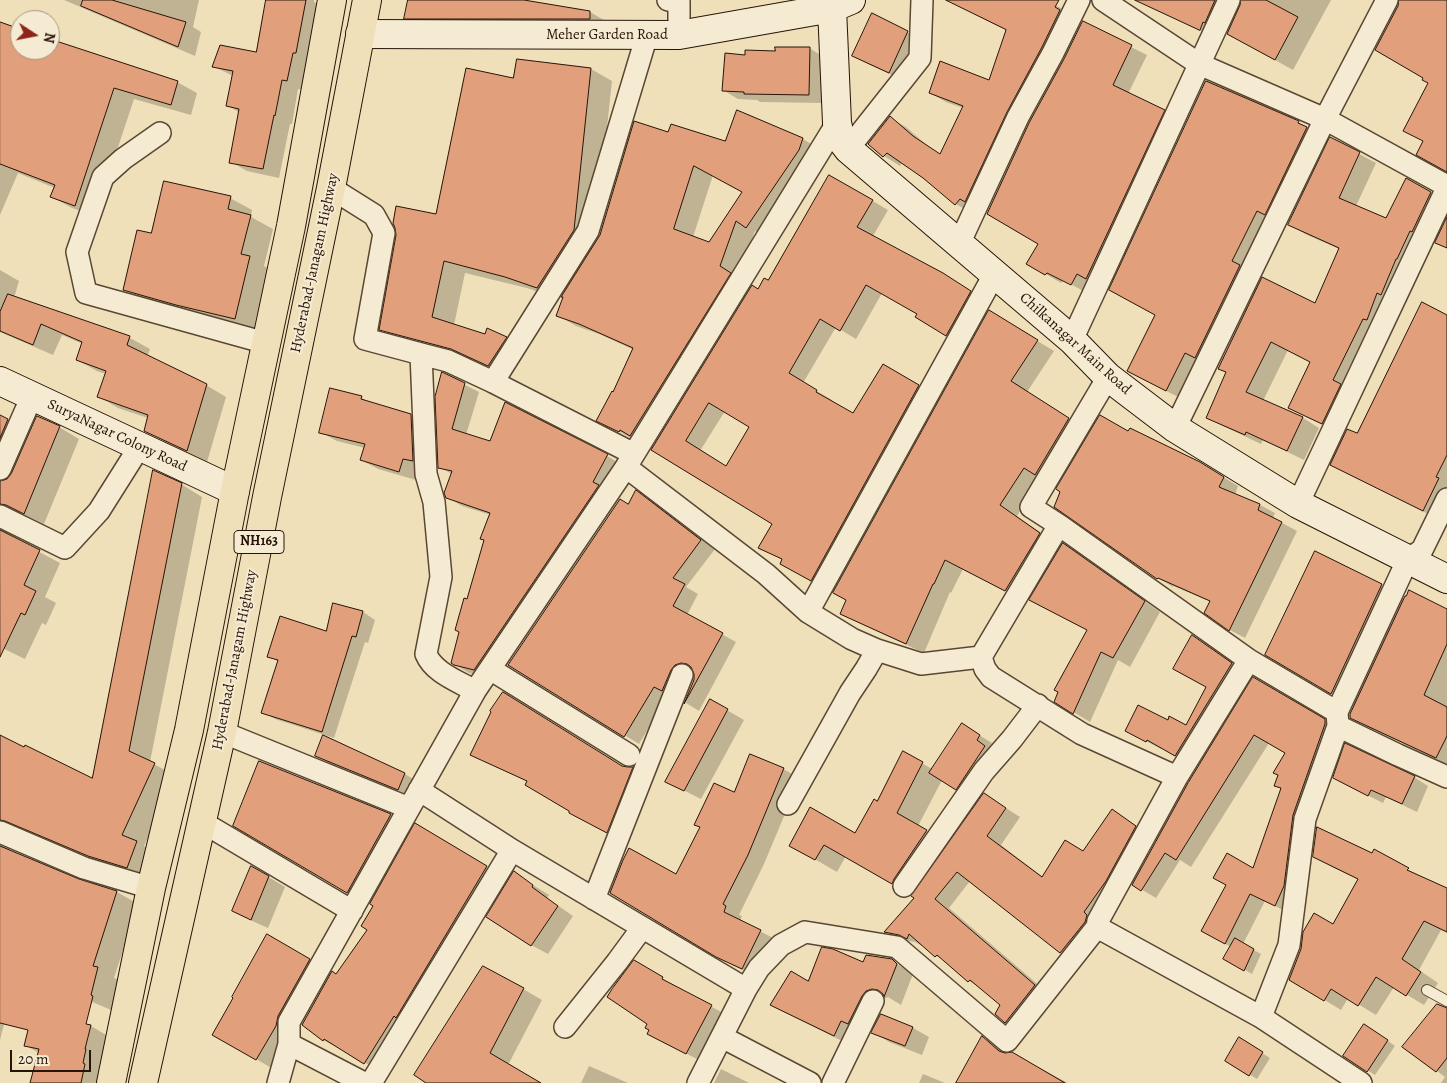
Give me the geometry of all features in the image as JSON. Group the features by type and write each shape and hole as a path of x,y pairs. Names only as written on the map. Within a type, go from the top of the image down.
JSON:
{"highway":[{"name":"Hyderabad-Janagam Highway","path":"111,1083 151,888 189,730 234,491 291,226 332,0"},
{"name":"Hyderabad-Janagam Highway","path":"143,1083 222,732 367,0"}],"main road":[{"name":"Meher Garden Road","path":"360,34 679,35 842,4"},
{"name":"Chilkanagar Main Road","path":"842,4 837,122 841,140 848,149 1072,340 1108,377 1175,428 1298,504 1447,580"},
{"name":"SuryaNagar Colony Road","path":"0,381 234,491"}],"street":[{"path":"668,0 679,2 679,35"},
{"path":"848,149 920,58 922,0"},
{"path":"959,244 1018,118 1079,0"},
{"path":"1103,0 1199,64 1324,119 1447,187 1298,504"},
{"path":"1072,340 1228,0"},
{"path":"1175,428 1324,119 1387,0"},
{"path":"493,382 588,232 647,35"},
{"path":"278,1083 288,1044 289,1022 475,691 630,461 837,122"},
{"path":"160,133 123,159 103,177 78,252 86,293 266,343"},
{"path":"331,188 374,215 384,233 366,339 448,361 493,382 630,461 766,574 808,612 852,639 877,650 921,664 981,657"},
{"path":"808,612 995,273"},
{"path":"421,354 426,474 434,502 441,577 426,654 430,663 439,670 475,691"},
{"path":"1108,377 1031,507 1249,660 1338,719 1398,755 1447,777"},
{"path":"0,469 32,396"},
{"path":"0,516 65,548 99,511 140,446"},
{"path":"1261,1017 1288,945 1305,819 1338,719 1408,559 1422,550 1447,499"},
{"path":"1059,525 981,657 985,669 991,677 1082,734 1178,777"},
{"path":"788,804 850,693 877,650"},
{"path":"698,1083 746,989 759,968 781,945 805,932 898,947 1007,1041 1097,927 1098,921 1178,777 1249,660"},
{"path":"490,668 629,755"},
{"path":"594,899 682,675"},
{"path":"904,886 984,771 1038,706"},
{"path":"222,732 414,799 512,850 746,989"},
{"path":"202,822 352,911"},
{"path":"0,832 84,868 151,888"},
{"path":"371,1083 512,850"},
{"path":"1097,927 1261,1017 1361,1083"},
{"path":"564,1027 642,928"},
{"path":"833,1083 874,1001"},
{"path":"722,1037 810,1083"},
{"path":"288,1044 364,1083"}],"lane":[{"path":"1427,990 1447,1001"}],"building":[{"path":"83,0 112,0 186,22 178,47 81,6"},
{"path":"266,0 306,0 296,53 293,53 287,81 282,80 263,169 229,163 239,109 226,106 233,71 212,67 220,45 256,52"},
{"path":"408,0 524,0 590,11 590,19 404,19"},
{"path":"946,0 1059,0 1055,7 1060,10 1007,112 965,202 960,199 955,205 923,178 887,153 883,157 868,144 890,116 913,136 940,154 963,106 929,93 940,61 989,80 1006,30"},
{"path":"1135,0 1215,0 1200,30"},
{"path":"1241,0 1266,0 1298,17 1275,60 1227,34"},
{"path":"1399,0 1447,0 1447,172 1416,155 1423,141 1403,131 1428,83 1422,80 1423,78 1375,50 1398,6"},
{"path":"872,13 908,31 889,73 852,56"},
{"path":"1083,21 1132,45 1113,85 1165,110 1086,279 1077,274 1071,285 1047,273 1045,275 1026,264 1038,244 987,214 1029,123"},
{"path":"0,22 10,26 10,60 60,60 60,42 178,81 171,105 114,88 75,206 50,197 55,185 0,164"},
{"path":"775,47 810,47 809,95 744,94 744,92 722,91 725,53 745,55 745,50 775,51"},
{"path":"517,59 591,68 574,230 537,288 505,277 444,261 432,317 485,334 487,328 507,337 488,366 451,349 379,330 396,235 393,223 396,206 436,214 466,68 513,78"},
{"path":"1206,81 1299,121 1298,123 1307,127 1265,215 1257,211 1232,261 1240,265 1195,358 1185,353 1166,391 1127,371 1155,315 1109,290"},
{"path":"737,110 803,138 799,150 746,228 736,221 720,266 731,273 630,436 596,421 613,392 633,348 556,316 563,297 561,297 600,235 634,121 668,132 671,124 725,141","holes":["694,166 742,192 709,242 674,229"]},
{"path":"1330,137 1360,152 1339,198 1386,218 1406,178 1431,192 1412,232 1410,231 1396,259 1381,295 1377,293 1367,320 1363,319 1333,380 1341,384 1322,424 1288,408 1310,362 1271,342 1246,392 1303,417 1287,451 1246,432 1245,435 1206,418 1226,372 1218,369 1262,277 1315,303 1339,248 1288,225"},
{"path":"829,175 873,200 857,227 943,273 971,291 946,336 915,317 917,314 866,285 840,331 820,319 789,373 817,390 816,392 853,413 883,364 919,385 811,581 780,564 782,559 758,548 772,524 651,450 752,285 758,289 764,278 768,280","holes":["709,403 749,427 726,466 686,441"]},
{"path":"164,181 231,196 228,209 251,215 241,254 250,256 235,319 123,290 137,230 151,233"},
{"path":"1447,217 1447,248 1435,243"},
{"path":"8,294 130,336 127,345 207,384 187,451 144,431 148,415 97,397 106,371 76,360 82,342 41,324 33,345 0,331 0,312"},
{"path":"1422,302 1447,315 1447,455 1436,477 1439,478 1423,511 1330,465 1347,429 1357,433"},
{"path":"989,310 1038,340 1011,381 1069,418 1035,475 1024,468 1000,505 1040,533 1005,591 945,560 906,644 840,614 846,600 833,593"},
{"path":"442,372 465,383 452,429 490,441 505,402 608,454 593,482 599,485 474,670 451,663 459,632 455,630 464,598 467,599 484,540 480,539 490,513 446,498 444,493 452,471 438,468 435,397"},
{"path":"330,388 362,396 361,399 411,414 413,461 403,459 399,472 360,460 365,444 319,433"},
{"path":"0,415 8,419 0,438"},
{"path":"1100,415 1128,431 1130,428 1200,462 1224,477 1219,487 1260,504 1258,510 1282,522 1229,631 1204,613 1210,601 1157,579 1054,507 1060,492 1056,489"},
{"path":"37,416 60,426 24,514 0,504 0,481 7,479 11,474"},
{"path":"153,470 182,483 129,751 155,763 122,835 137,841 127,868 88,856 0,820 0,735 24,747 25,745 92,778"},
{"path":"636,490 701,540 673,578 685,584 673,606 723,633 684,704 694,680 694,674 691,667 681,663 675,665 671,670 662,691 654,687 624,737 508,665 620,499 628,504"},
{"path":"0,530 40,550 24,585 36,591 25,615 21,613 0,657"},
{"path":"1063,543 1145,601 1113,658 1101,652 1073,714 1054,702 1058,692 1054,690 1087,630 1029,600"},
{"path":"1315,551 1382,584 1331,694 1265,655"},
{"path":"1409,590 1447,609 1447,644 1424,695 1447,707 1447,736 1436,758 1350,718 1350,714"},
{"path":"333,603 363,611 356,637 352,636 322,732 261,713 278,660 267,657 280,616 326,631"},
{"path":"1192,635 1232,663 1175,756 1147,740 1146,742 1125,731 1138,705 1168,720 1169,716 1186,725 1206,687 1173,669"},
{"path":"1253,677 1325,719 1325,724 1293,815 1284,886 1275,906 1250,894 1225,944 1201,931 1226,885 1213,878 1227,853 1253,868 1281,788 1274,786 1278,775 1273,773 1285,753 1254,735 1176,860 1165,853 1141,891 1132,885 1188,783"},
{"path":"503,692 622,766 633,767 607,833 569,813 569,811 525,785 527,781 470,755 490,711"},
{"path":"710,699 728,709 684,791 665,782"},
{"path":"962,723 980,735 977,740 985,746 956,790 929,773"},
{"path":"323,735 405,773 398,790 315,756"},
{"path":"1345,743 1415,776 1402,804 1371,790 1368,796 1333,778"},
{"path":"903,751 923,762 897,813 927,830 892,884 824,845 815,860 789,846 810,807 855,833 874,799 877,801"},
{"path":"750,754 784,768 748,855 723,904 726,906 724,912 761,930 742,969 716,957 610,893 629,848 676,874 700,827 694,825 714,783 734,792"},
{"path":"259,761 391,814 347,893 233,826"},
{"path":"984,793 1006,808 987,836 1042,877 1065,840 1083,851 1112,809 1136,826 1106,881 1084,912 1087,915 1085,922 1060,953 957,872 935,899 1035,985 1005,1023 995,1014 1000,1005 970,980 968,982 937,955 935,957 909,934 907,939 884,932 914,898 911,896"},
{"path":"415,823 487,866 396,1018 394,1016 364,1064 324,1039 323,1041 302,1025 332,971 336,974 367,930 361,926 373,906 370,904"},
{"path":"1317,827 1372,853 1374,849 1409,868 1407,870 1447,888 1447,932 1424,921 1402,959 1421,972 1406,996 1376,977 1358,1006 1331,989 1324,1001 1289,980 1301,949 1303,932 1314,913 1333,924 1358,879 1313,857"},
{"path":"0,846 79,879 117,891 93,966 98,967 86,1024 91,1025 85,1049 83,1063 85,1064 81,1083 30,1083 39,1049 24,1046 28,1030 0,1023"},
{"path":"251,866 269,876 251,920 232,911"},
{"path":"514,871 558,906 531,946 486,917"},
{"path":"267,934 310,959 278,1016 276,1026 256,1060 212,1035"},
{"path":"1235,938 1254,949 1244,971 1223,959"},
{"path":"822,947 833,949 863,962 866,955 892,959 897,964 884,997 878,990 866,991 848,1024 841,1021 834,1036 770,1005 791,971 808,981"},
{"path":"634,960 663,977 662,979 712,1005 686,1054 647,1034 649,1030 645,1028 647,1024 607,997"},
{"path":"483,966 524,988 490,1053 541,1083 426,1083 414,1075"},
{"path":"1437,1004 1447,1008 1447,1058 1436,1072 1402,1047"},
{"path":"881,1014 913,1027 905,1046 871,1033"},
{"path":"1364,1024 1388,1040 1367,1072 1343,1056"},
{"path":"982,1036 999,1051 1005,1053 1012,1052 1065,1083 956,1083"},
{"path":"1239,1037 1263,1052 1249,1076 1225,1061"}]}
